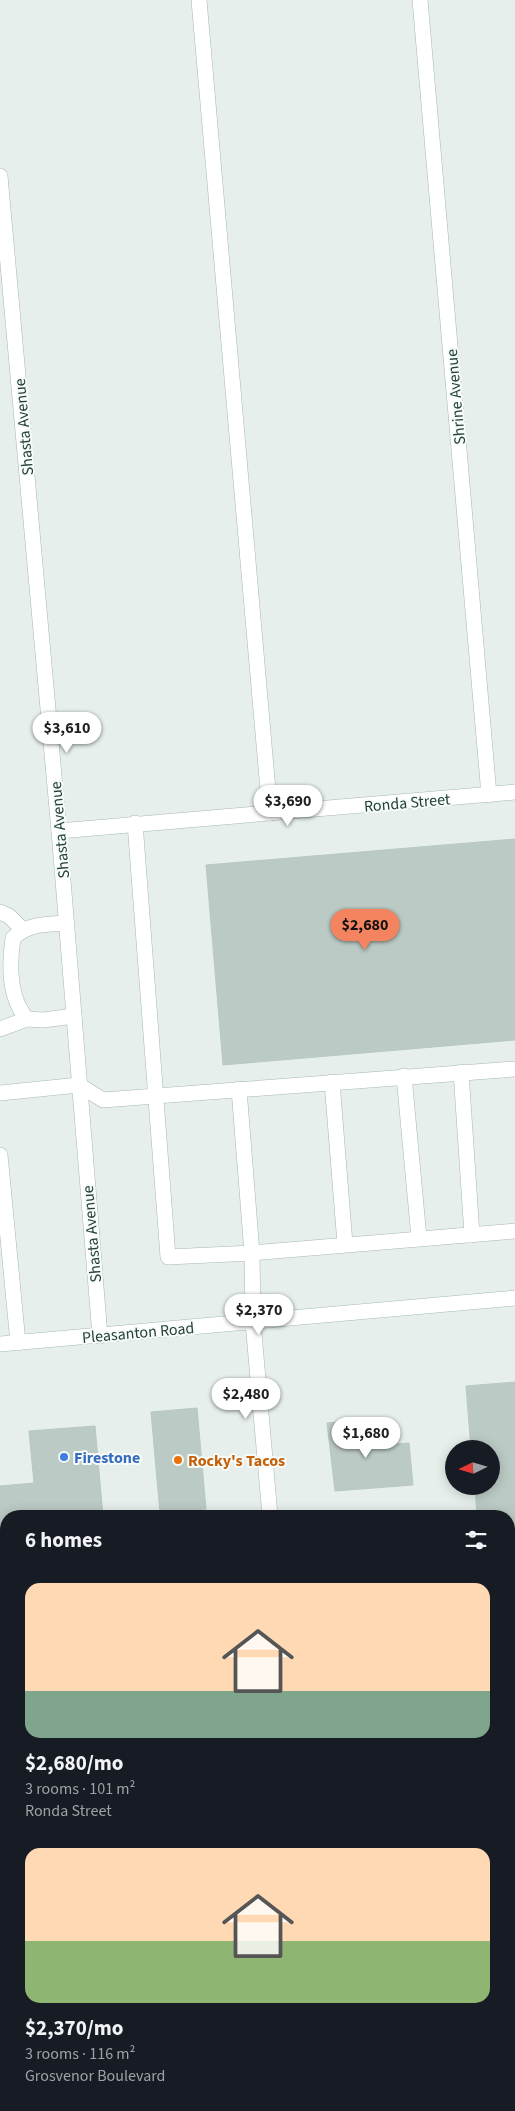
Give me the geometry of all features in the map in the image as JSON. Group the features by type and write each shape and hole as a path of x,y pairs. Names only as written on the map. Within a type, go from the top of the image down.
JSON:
{"street":[{"path":"199,0 270,813"},
{"name":"Shrine Avenue","path":"420,0 489,795"},
{"name":"Shasta Avenue","path":"0,176 59,831 100,1336"},
{"name":"Ronda Street","path":"59,831 515,792"},
{"path":"135,823 168,1257 252,1253 419,1238 515,1232"},
{"path":"0,912 9,916 22,930"},
{"path":"28,1019 18,1008 14,989 10,956 12,938 22,930 34,926 66,922"},
{"path":"0,1029 28,1019 43,1020 74,1016"},
{"path":"0,1094 79,1085 103,1100 515,1068"},
{"path":"461,1072 472,1235"},
{"path":"404,1076 419,1238"},
{"path":"332,1082 345,1244"},
{"path":"240,1089 252,1253 253,1322 269,1510"},
{"path":"0,1155 18,1343"},
{"name":"Pleasanton Road","path":"0,1344 515,1298"}],"building":[{"path":"515,839 515,1040 223,1065 206,865"},
{"path":"515,1382 515,1510 477,1510 476,1495 500,1495 500,1440 470,1440 466,1386"},
{"name":"Rocky's Tacos","path":"197,1408 206,1509 160,1510 151,1412"},
{"path":"369,1419 371,1446 409,1443 413,1485 335,1491 327,1423"},
{"name":"Firestone","path":"95,1426 102,1510 0,1510 0,1486 34,1483 29,1431"}],"place":[{"name":"Firestone","path":"64,1457"},
{"name":"Rocky's Tacos","path":"178,1460"}]}
